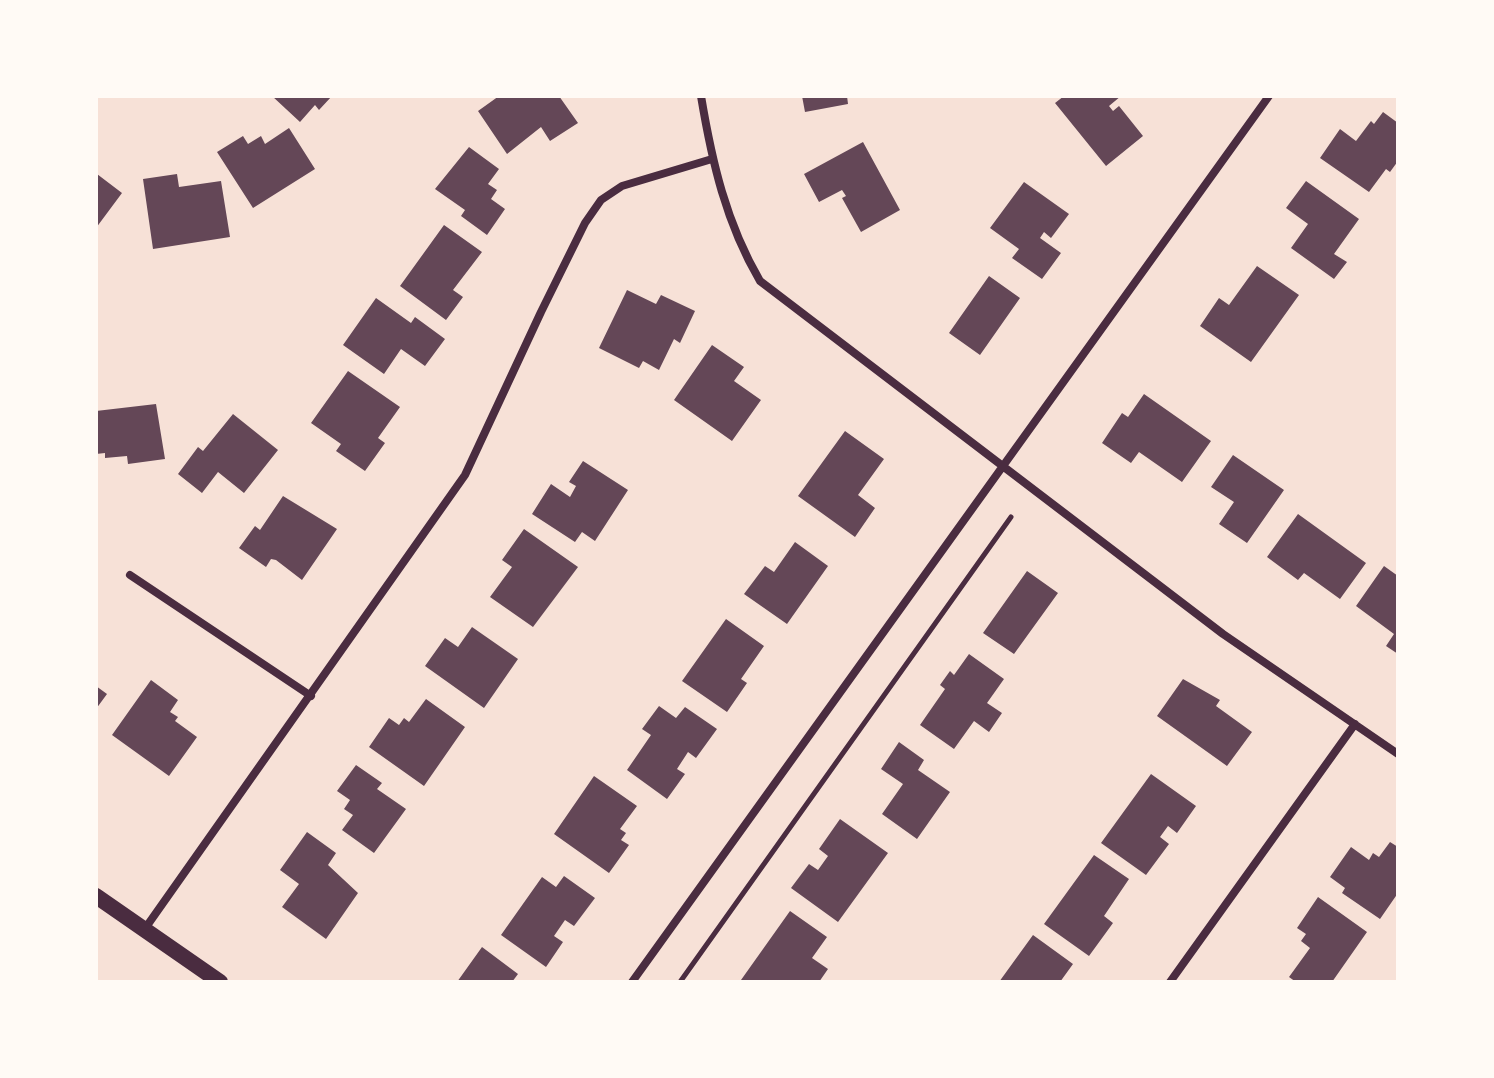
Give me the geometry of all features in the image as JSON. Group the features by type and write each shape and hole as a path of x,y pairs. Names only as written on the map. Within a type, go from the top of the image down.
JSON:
{"main road":[{"path":"96,896 220,982"}],"street":[{"path":"701,96 712,159 741,248 760,281 1223,634 1398,754"},
{"path":"632,982 1267,99 1256,96"},
{"path":"144,930 465,475 547,300 601,200 622,186 712,159"},
{"path":"130,575 311,696"},
{"path":"1170,982 1355,724"}],"path":[{"path":"680,982 1011,517"}],"building":[{"path":"272,96 332,96 319,110 315,105 300,122"},
{"path":"499,96 559,96 578,123 550,141 541,127 507,154 478,111"},
{"path":"802,96 847,96 848,104 805,112"},
{"path":"1064,96 1121,96 1109,106 1113,111 1119,106 1143,136 1106,166 1055,103"},
{"path":"1383,112 1398,123 1398,161 1390,172 1386,169 1369,192 1320,158 1340,129 1356,141 1371,121 1374,124"},
{"path":"289,128 315,169 253,208 217,152 243,136 248,144 261,136 265,144"},
{"path":"863,142 900,210 861,232 842,198 846,196 842,190 819,202 804,174"},
{"path":"469,147 499,169 488,184 497,190 491,199 505,209 487,235 461,216 465,210 435,189"},
{"path":"177,174 179,187 221,181 230,237 153,249 143,179"},
{"path":"96,175 122,193 96,228"},
{"path":"1306,181 1359,219 1334,254 1347,262 1334,279 1291,248 1308,224 1286,208"},
{"path":"1024,182 1069,214 1051,238 1044,232 1040,238 1061,253 1042,279 1012,258 1019,249 990,228"},
{"path":"444,225 482,252 453,290 463,297 446,320 400,286"},
{"path":"1257,266 1299,295 1251,362 1200,326 1219,298 1229,305"},
{"path":"989,276 1020,298 980,355 949,333"},
{"path":"627,290 656,304 661,295 695,311 680,343 674,339 659,370 643,361 639,368 599,348"},
{"path":"376,298 411,323 415,317 445,339 425,366 401,349 384,374 343,345"},
{"path":"712,345 744,367 734,381 761,400 732,441 674,400"},
{"path":"348,371 400,407 378,438 385,443 365,471 336,451 341,444 311,423"},
{"path":"1144,394 1211,441 1182,482 1139,452 1131,463 1102,443 1122,413 1128,417"},
{"path":"156,404 165,459 128,464 127,456 105,458 105,453 96,454 96,411"},
{"path":"233,414 278,450 244,493 218,472 202,493 178,474 198,447 203,451"},
{"path":"845,431 884,459 858,495 875,508 855,537 798,496"},
{"path":"1233,455 1284,490 1247,543 1219,524 1234,502 1211,487"},
{"path":"583,461 628,490 595,541 582,532 575,542 532,514 551,484 570,497 576,486 569,482"},
{"path":"283,496 337,529 302,580 276,560 271,559 266,567 239,548 255,526 260,530"},
{"path":"1298,514 1366,563 1340,599 1304,573 1298,580 1267,557"},
{"path":"524,529 578,567 533,627 490,597 512,567 502,560"},
{"path":"795,542 828,566 787,624 744,594 765,566 774,572"},
{"path":"1384,566 1398,576 1398,654 1386,646 1394,634 1356,606"},
{"path":"1027,571 1058,593 1014,654 983,633"},
{"path":"726,619 764,646 741,679 747,683 727,712 682,681"},
{"path":"472,627 518,659 484,708 425,666 445,638 458,647"},
{"path":"969,654 1004,679 987,703 1002,713 989,732 974,721 954,749 920,725 945,689 940,685 950,671 954,675"},
{"path":"1183,679 1220,700 1216,706 1252,732 1227,766 1157,716"},
{"path":"151,680 178,700 170,712 178,717 175,721 197,737 169,776 112,735"},
{"path":"96,686 107,694 96,709"},
{"path":"426,699 465,727 424,786 369,747 389,718 399,725 404,718 409,722"},
{"path":"659,706 676,718 685,707 717,729 696,758 688,752 677,769 685,774 667,799 627,770 651,735 642,729"},
{"path":"899,742 924,760 918,770 950,792 917,839 882,814 903,784 881,769"},
{"path":"356,765 382,783 377,789 406,809 374,853 342,830 353,815 344,809 350,800 337,791"},
{"path":"1151,774 1196,806 1177,833 1168,826 1160,837 1169,844 1146,875 1101,843"},
{"path":"594,776 637,806 620,829 626,833 621,840 629,845 609,873 554,834"},
{"path":"840,819 888,853 838,922 791,888 809,864 818,870 828,856 819,849"},
{"path":"307,832 336,853 328,865 358,893 326,939 282,907 299,884 280,870"},
{"path":"1390,842 1398,847 1398,893 1380,919 1342,893 1345,888 1330,877 1351,847 1369,860 1373,853 1379,857"},
{"path":"1094,855 1129,879 1104,916 1113,923 1089,956 1044,924"},
{"path":"564,876 595,898 574,926 565,920 554,936 563,942 546,967 501,935 542,877 556,887"},
{"path":"1318,897 1367,932 1332,982 1296,982 1289,977 1310,948 1301,941 1306,934 1297,928"},
{"path":"790,911 827,937 812,958 828,969 819,982 741,980"},
{"path":"1033,935 1073,964 1060,982 999,982"},
{"path":"482,947 518,974 512,982 457,982"}]}
